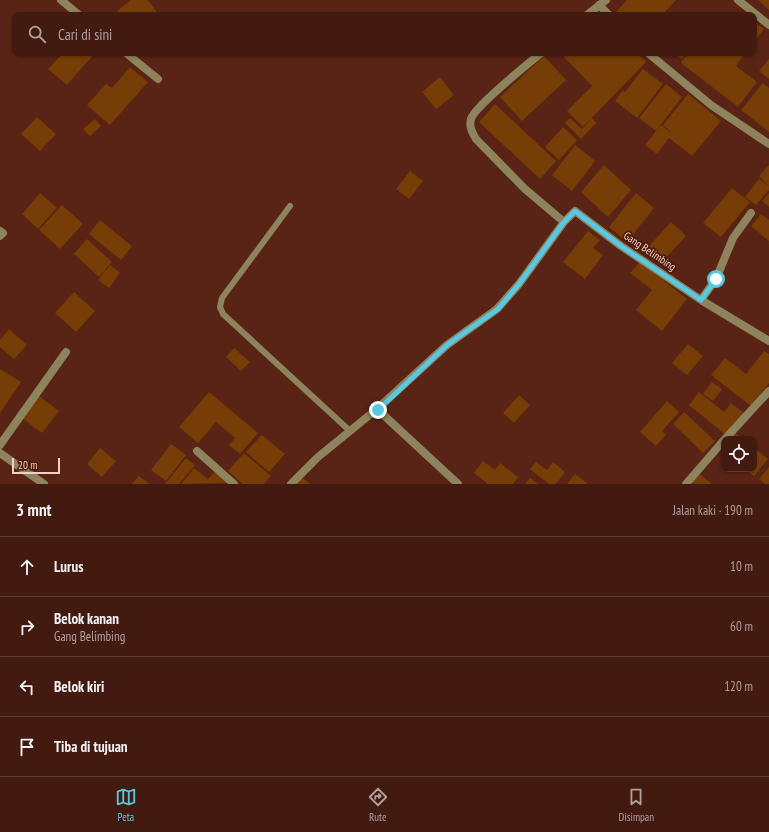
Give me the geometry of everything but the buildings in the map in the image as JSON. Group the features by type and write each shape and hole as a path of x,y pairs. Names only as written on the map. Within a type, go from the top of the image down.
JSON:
{"street":[{"path":"61,0 75,12"},
{"path":"738,0 752,12"},
{"path":"591,12 603,3 608,12"},
{"path":"757,16 769,26"},
{"path":"130,56 158,79"},
{"path":"291,484 318,457 378,410 447,345 498,309 519,284 564,222 526,189 476,139 470,129 471,118 500,88 537,56"},
{"path":"652,56 711,105 769,144"},
{"name":"Gang Belimbing","path":"564,222 575,211 621,246 701,300 769,341"},
{"path":"701,300 716,279 733,238 751,213"},
{"path":"0,231 3,233 0,236"},
{"path":"0,445 66,352"},
{"path":"727,436 769,391"},
{"path":"378,410 458,484"},
{"path":"686,484 721,443"},
{"path":"197,451 234,484"},
{"path":"0,453 44,484"}],"lane":[{"path":"290,206 222,298 220,307 223,314 350,431"}],"route":[{"path":"378,410 447,345 498,309 519,284 564,222 575,211 621,246 671,278 701,300 716,279"}]}
